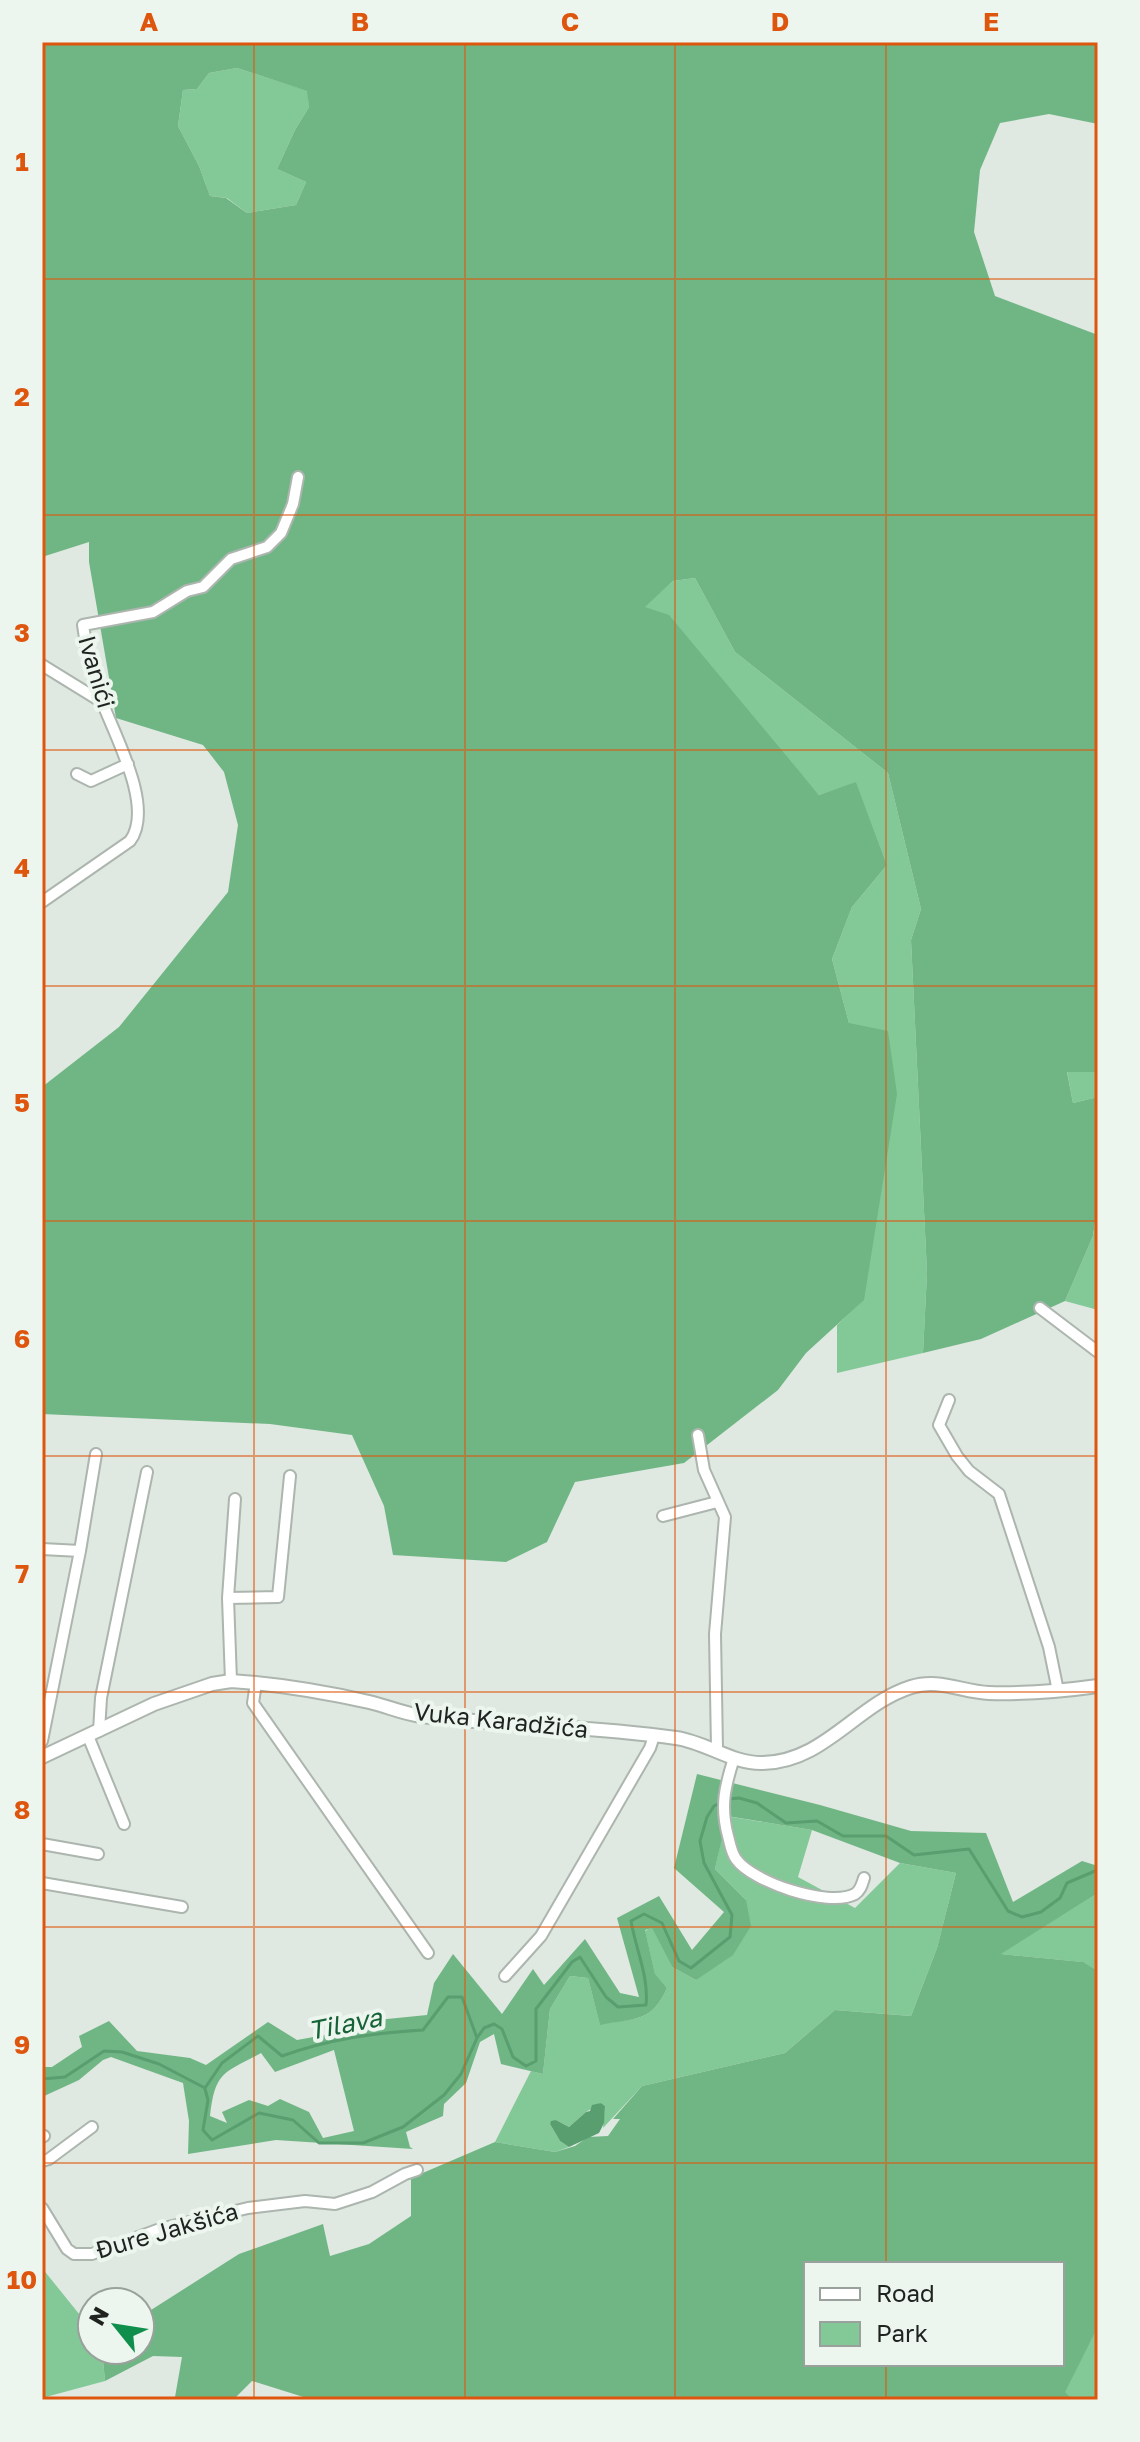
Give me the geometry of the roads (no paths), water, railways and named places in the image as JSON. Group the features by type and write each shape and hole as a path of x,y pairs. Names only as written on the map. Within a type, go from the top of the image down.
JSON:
{"street":[{"name":"Ivanići","path":"42,902 107,858 135,834 137,817 133,775 102,702 83,625 153,612 187,591 203,587 231,559 267,547 281,533 293,504 298,477"},
{"path":"42,665 102,702"},
{"path":"77,774 91,781 128,764"},
{"path":"1040,1308 1098,1352"},
{"path":"949,1400 939,1425 969,1471 999,1494 1049,1647 1058,1691"},
{"path":"698,1435 704,1470 725,1517 715,1634 717,1749"},
{"path":"42,1741 96,1454"},
{"path":"124,1824 94,1734 147,1472"},
{"path":"228,1598 278,1597 290,1476"},
{"path":"231,1681 228,1598 235,1499"},
{"path":"663,1516 717,1502"},
{"path":"42,1549 80,1551"},
{"name":"Vuka Karadžića","path":"42,1757 154,1704 212,1684 231,1681 350,1698 422,1716 565,1726 696,1742 734,1758 761,1763 796,1756 824,1744 881,1700 926,1684 944,1684 986,1693 1058,1691 1098,1686"},
{"path":"256,1683 252,1696 258,1711 428,1953"},
{"path":"505,1976 541,1936 650,1748 654,1736"},
{"path":"734,1758 722,1815 735,1857 755,1873 792,1891 822,1898 856,1893 864,1878"},
{"path":"42,1844 98,1854"},
{"path":"42,1883 182,1907"},
{"path":"42,2161 92,2127"},
{"name":"Đure Jakšića","path":"42,2208 67,2249 74,2254 86,2255 184,2222 248,2208 316,2201 335,2204 372,2192 417,2170"}],"waterway":[{"name":"Tilava","path":"42,2079 65,2077 104,2051 122,2052 159,2064 205,2088 222,2063 258,2036 282,2056 352,2038 423,2030 448,1997 462,1997 477,2038 484,2028 494,2024 502,2029 513,2057 526,2066 536,2061 536,2009 572,1962 580,1957 606,1997 618,2007 646,2005 644,1974 631,1921 644,1914 662,1923 679,1961 691,1968 730,1937 732,1915 704,1863 700,1841 707,1817 714,1806 728,1799 739,1798 757,1803 786,1823 817,1821 843,1836 886,1836 914,1855 969,1849 1008,1911 1022,1917 1041,1912 1060,1898 1067,1883 1095,1871 1098,1874"},
{"name":"Tilava","path":"205,2089 208,2100 203,2130 212,2140 259,2113 293,2120 319,2143 363,2143 403,2127 444,2095 461,2074 477,2038"}]}
